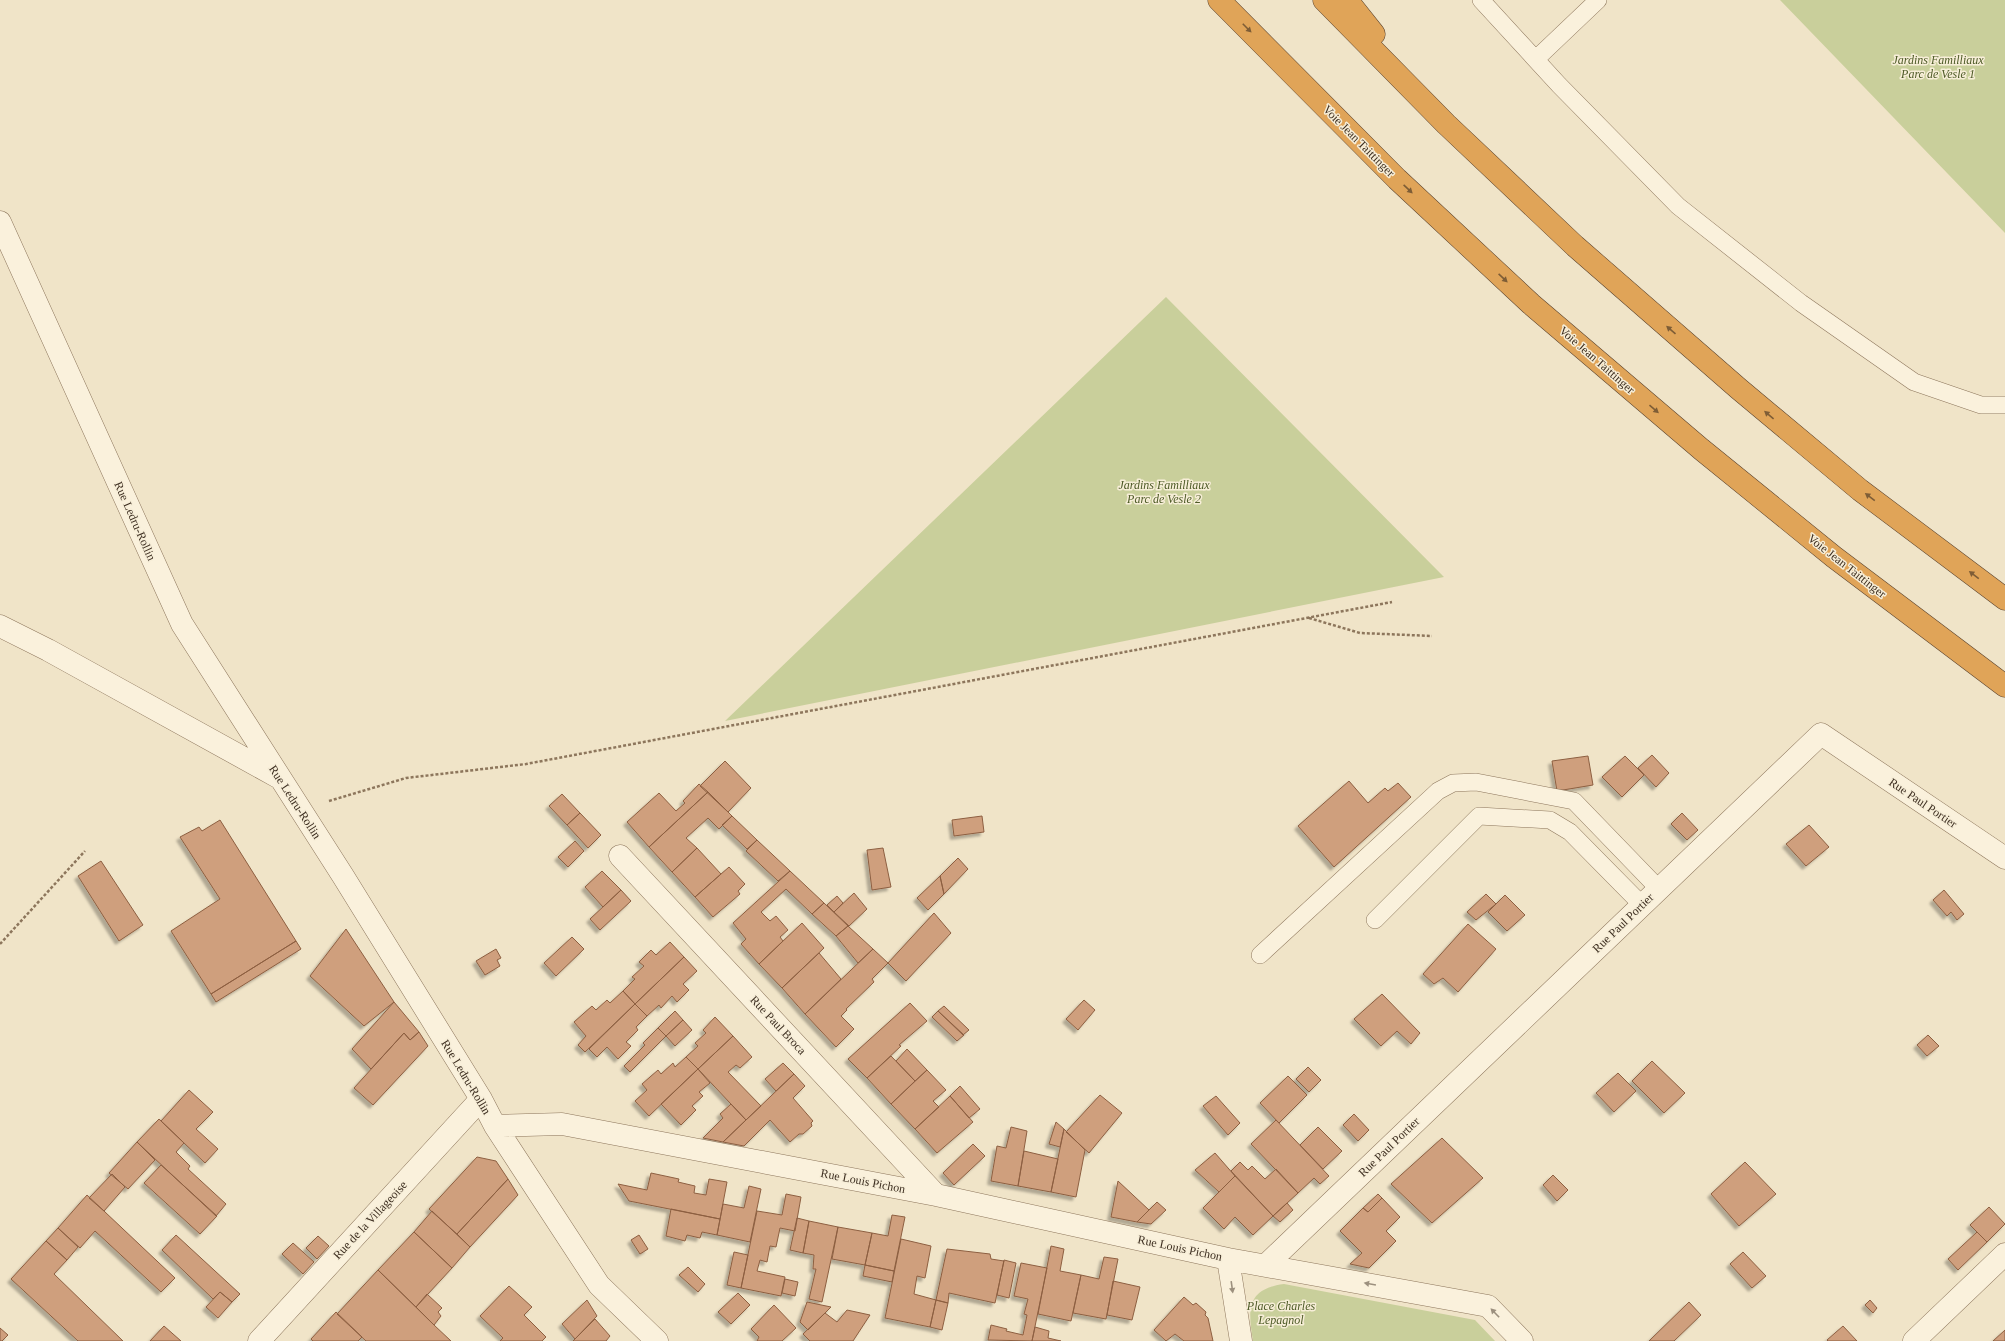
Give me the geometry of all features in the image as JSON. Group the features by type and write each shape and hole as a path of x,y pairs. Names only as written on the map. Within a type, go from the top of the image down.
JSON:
{"highway":[{"name":"Voie Jean Taittinger","path":"1219,0 1397,179 1531,304 1700,450 1834,557 2005,686"},
{"path":"1324,0 1446,124 1575,246 1739,389 1860,490 2005,599"},
{"path":"1347,0 1446,124"}],"street":[{"name":"Rue Ledru-Rollin","path":"0,222 182,624 481,1099 495,1126 599,1285 657,1341"},
{"path":"0,626 48,650 279,778"},
{"name":"Rue Paul Portier","path":"1266,1265 1821,734 2005,858"},
{"name":"Rue Paul Broca","path":"620,856 936,1195"},
{"name":"Rue de la Villageoise","path":"259,1341 481,1099"},
{"name":"Rue Louis Pichon","path":"495,1126 562,1124 936,1195 1228,1259"},
{"path":"1914,1341 2005,1254"},
{"path":"1241,1341 1228,1259 1488,1306 1522,1341"}],"lane":[{"path":"1481,0 1678,206 1800,304 1914,382 1981,405 2005,405"},
{"path":"1536,59 1598,0"},
{"path":"1260,955 1438,791 1453,783 1476,782 1574,801 1659,889"},
{"path":"1375,920 1479,816 1550,820 1570,832 1642,906"}],"path":[{"path":"300,810 406,778 526,764 1392,602"},
{"path":"1309,618 1360,633 1432,636"},
{"path":"0,944 85,851"}],"green space":[{"name":"Jardins Familliaux Parc de Vesle 1","path":"1780,0 2005,0 2005,233"},
{"name":"Jardins Familliaux Parc de Vesle 2","path":"1166,297 1444,577 725,721"},
{"name":"Place Charles Lepagnol","path":"1284,1284 1475,1320 1495,1341 1253,1341 1250,1320 1252,1303 1256,1296 1262,1291"}],"building":[{"path":"1652,755 1669,773 1656,787 1638,768"},
{"path":"1588,756 1593,785 1557,791 1552,761"},
{"path":"1625,756 1644,775 1622,797 1602,777"},
{"path":"725,761 751,788 728,812 700,786"},
{"path":"1349,781 1368,803 1385,788 1388,791 1398,783 1411,797 1334,867 1298,826"},
{"path":"699,784 708,792 649,847 627,822 659,793 676,811 685,803 683,801"},
{"path":"708,792 732,816 719,829 708,818 686,838 697,848 672,872 649,847"},
{"path":"562,794 580,813 567,825 549,806"},
{"path":"580,813 601,835 588,848 567,825"},
{"path":"1682,813 1698,830 1687,840 1671,824"},
{"path":"732,816 757,840 747,849 722,825"},
{"path":"982,816 984,832 954,836 952,820"},
{"path":"220,820 296,941 211,994 171,931 220,899 180,837 199,827 202,831"},
{"path":"1809,825 1829,847 1806,866 1786,844"},
{"path":"757,840 790,871 778,881 746,851"},
{"path":"575,841 584,851 568,867 558,857"},
{"path":"697,848 721,874 695,897 672,872"},
{"path":"883,848 891,887 872,890 867,850"},
{"path":"958,858 968,869 944,894 940,876"},
{"path":"101,861 143,925 119,941 78,876"},
{"path":"729,867 745,884 738,891 740,894 713,917 695,897"},
{"path":"602,871 621,890 603,907 585,887"},
{"path":"790,871 824,903 812,914 786,889 761,912 770,921 776,916 788,930 780,937 783,941 759,964 741,944 746,939 733,923"},
{"path":"940,876 944,894 928,910 917,898"},
{"path":"621,890 631,901 600,930 590,919"},
{"path":"1944,890 1964,914 1957,920 1951,912 1947,916 1933,900"},
{"path":"854,893 867,909 849,926 834,912"},
{"path":"1486,894 1496,904 1476,920 1467,912"},
{"path":"1505,895 1525,915 1507,931 1488,912"},
{"path":"837,896 843,903 834,912 827,905"},
{"path":"824,903 848,926 836,936 812,914"},
{"path":"934,913 951,933 906,981 888,963"},
{"path":"802,923 824,948 782,988 759,964"},
{"path":"1468,924 1496,949 1458,992 1443,978 1434,984 1423,974"},
{"path":"848,926 873,949 858,963 836,936"},
{"path":"346,929 394,1002 364,1026 310,976"},
{"path":"572,937 584,949 556,976 544,963"},
{"path":"296,941 301,949 216,1002 211,994"},
{"path":"670,942 684,957 635,1004 623,991 635,979 632,977 644,966 639,962 651,950 656,955"},
{"path":"496,949 501,958 497,960 500,966 485,975 476,961"},
{"path":"873,949 888,963 872,979 874,982 846,1009 847,1010 841,1016 854,1029 836,1047 805,1014"},
{"path":"819,953 841,979 805,1014 782,988"},
{"path":"684,957 697,971 683,984 689,990 677,1002 672,996 661,1008 659,1005 647,1016 635,1004"},
{"path":"623,991 635,1004 585,1052 578,1045 586,1036 574,1022 592,1006 596,1010 607,1000 610,1003"},
{"path":"1382,994 1420,1033 1411,1044 1397,1031 1381,1046 1354,1019"},
{"path":"1084,1000 1095,1010 1078,1030 1066,1019"},
{"path":"394,1002 419,1032 410,1040 404,1033 371,1069 352,1049"},
{"path":"910,1003 927,1021 899,1045 901,1046 867,1078 848,1059"},
{"path":"635,1004 647,1016 636,1027 638,1030 626,1042 631,1046 618,1059 607,1047 597,1057 589,1049"},
{"path":"944,1006 969,1030 963,1035 938,1011"},
{"path":"675,1011 683,1020 666,1036 658,1028"},
{"path":"938,1011 964,1035 957,1041 932,1017"},
{"path":"715,1017 733,1036 698,1069 686,1057 698,1046 695,1043 706,1033 703,1030"},
{"path":"683,1020 692,1030 675,1046 666,1036"},
{"path":"658,1028 666,1036 630,1072 624,1066 645,1045 643,1043"},
{"path":"419,1032 428,1046 373,1105 354,1088 404,1033 410,1040"},
{"path":"1928,1035 1939,1046 1927,1056 1917,1045"},
{"path":"733,1036 752,1057 740,1068 736,1065 728,1072 761,1106 746,1120 698,1069"},
{"path":"907,1049 927,1070 915,1081 896,1061"},
{"path":"891,1056 915,1081 891,1104 867,1078"},
{"path":"686,1057 698,1069 649,1116 635,1101 647,1090 642,1084 658,1070 661,1074 673,1063 675,1067"},
{"path":"1652,1061 1685,1093 1664,1113 1632,1081"},
{"path":"783,1063 794,1074 776,1091 765,1079"},
{"path":"1308,1067 1321,1080 1309,1092 1296,1079"},
{"path":"698,1069 710,1083 699,1092 703,1096 692,1106 696,1110 681,1125 661,1104"},
{"path":"927,1070 946,1090 933,1101 939,1107 915,1129 891,1104"},
{"path":"1618,1073 1636,1091 1614,1112 1596,1093"},
{"path":"794,1074 805,1086 793,1098 813,1121 811,1123 812,1126 790,1142 770,1120 744,1146 723,1142"},
{"path":"1288,1076 1307,1095 1279,1123 1260,1103"},
{"path":"960,1086 980,1109 969,1118 950,1096"},
{"path":"189,1090 213,1112 196,1129 218,1149 205,1163 161,1121"},
{"path":"1100,1095 1122,1113 1089,1153 1066,1132"},
{"path":"950,1096 973,1122 937,1153 915,1129"},
{"path":"1216,1096 1240,1123 1228,1135 1203,1106"},
{"path":"731,1104 746,1120 723,1142 703,1138 723,1118 720,1114"},
{"path":"1354,1114 1369,1130 1358,1141 1343,1125"},
{"path":"159,1119 184,1143 176,1152 190,1166 188,1169 226,1204 216,1216 137,1142"},
{"path":"1276,1120 1329,1176 1320,1184 1314,1178 1298,1193 1251,1144"},
{"path":"1056,1122 1064,1129 1060,1147 1049,1144"},
{"path":"1011,1127 1027,1131 1018,1186 991,1181 997,1146 1006,1148"},
{"path":"1318,1127 1342,1151 1323,1169 1300,1145"},
{"path":"1064,1129 1085,1150 1076,1197 1051,1192"},
{"path":"1442,1138 1483,1178 1432,1223 1391,1184"},
{"path":"137,1142 155,1160 128,1189 109,1173"},
{"path":"973,1144 985,1156 954,1185 943,1173"},
{"path":"1024,1151 1058,1159 1051,1192 1018,1186"},
{"path":"1215,1153 1235,1176 1219,1192 1195,1170"},
{"path":"477,1157 496,1161 508,1179 457,1234 429,1209"},
{"path":"1240,1162 1248,1170 1252,1166 1265,1179 1276,1169 1298,1193 1273,1216 1231,1171"},
{"path":"1745,1162 1776,1194 1739,1226 1711,1194"},
{"path":"161,1165 217,1216 200,1234 144,1183"},
{"path":"651,1173 679,1179 678,1182 695,1186 694,1193 706,1195 709,1179 727,1182 720,1219 629,1201 618,1184 647,1190"},
{"path":"112,1174 125,1187 104,1211 89,1198"},
{"path":"1553,1175 1568,1190 1557,1201 1543,1185"},
{"path":"1235,1176 1273,1216 1253,1235 1235,1217 1224,1229 1203,1208"},
{"path":"508,1179 518,1195 470,1247 457,1234"},
{"path":"1118,1181 1149,1210 1137,1222 1111,1217"},
{"path":"749,1186 761,1189 750,1242 717,1235 723,1204 744,1208"},
{"path":"786,1194 801,1197 795,1231 780,1228 776,1247 770,1246 767,1262 760,1260 757,1271 785,1277 781,1296 741,1288 757,1211 782,1215"},
{"path":"1378,1194 1382,1198 1368,1212 1363,1208"},
{"path":"87,1195 175,1278 161,1292 95,1231 80,1248 58,1228"},
{"path":"1382,1198 1400,1217 1386,1231 1396,1241 1369,1268 1350,1264 1362,1253 1340,1231 1363,1208 1368,1212"},
{"path":"1157,1202 1166,1210 1151,1224 1137,1222"},
{"path":"1287,1203 1293,1210 1280,1222 1273,1216"},
{"path":"1989,1207 2005,1224 1987,1242 1970,1225"},
{"path":"671,1209 720,1219 717,1235 702,1232 700,1238 687,1235 685,1241 666,1236"},
{"path":"432,1211 470,1247 452,1268 414,1232"},
{"path":"892,1215 905,1217 894,1271 865,1265 872,1233 888,1236"},
{"path":"797,1218 809,1221 803,1253 790,1250"},
{"path":"809,1221 838,1227 822,1302 809,1299 816,1269 813,1269 814,1255 803,1253"},
{"path":"838,1227 872,1233 865,1265 832,1259"},
{"path":"58,1228 78,1247 67,1260 46,1241"},
{"path":"414,1232 452,1268 416,1307 378,1270"},
{"path":"1977,1232 1987,1242 1958,1270 1948,1259"},
{"path":"176,1235 240,1294 232,1302 220,1292 213,1299 162,1250"},
{"path":"639,1235 648,1249 640,1254 631,1240"},
{"path":"318,1236 329,1246 317,1259 306,1248"},
{"path":"901,1239 931,1246 925,1278 917,1276 914,1294 936,1300 930,1327 885,1318"},
{"path":"46,1241 67,1260 54,1274 123,1341 78,1341 11,1279"},
{"path":"293,1243 314,1262 303,1274 282,1254"},
{"path":"1051,1246 1064,1249 1060,1271 1081,1275 1071,1321 1038,1314"},
{"path":"947,1249 990,1254 991,1259 1004,1261 995,1303 949,1293 948,1303 936,1300"},
{"path":"734,1252 748,1255 741,1288 727,1285"},
{"path":"1743,1252 1766,1276 1752,1288 1730,1264"},
{"path":"1104,1257 1118,1259 1106,1319 1073,1313 1081,1275 1099,1279"},
{"path":"1004,1260 1016,1263 1009,1298 997,1295"},
{"path":"1021,1263 1047,1268 1032,1341 988,1340 991,1325 1007,1329 1006,1331 1023,1335 1027,1315 1024,1314 1028,1299 1014,1296"},
{"path":"865,1265 894,1271 892,1282 863,1276"},
{"path":"688,1267 705,1284 698,1292 679,1275"},
{"path":"378,1270 451,1341 366,1341 337,1314"},
{"path":"785,1279 798,1282 795,1296 782,1293"},
{"path":"1113,1281 1140,1287 1132,1320 1107,1315"},
{"path":"509,1286 532,1307 524,1315 546,1337 542,1341 500,1341 503,1338 480,1316"},
{"path":"220,1292 232,1302 218,1318 206,1307"},
{"path":"738,1293 750,1305 731,1324 718,1312"},
{"path":"427,1294 442,1308 438,1312 441,1316 434,1325 416,1307"},
{"path":"1184,1297 1193,1305 1196,1303 1206,1312 1205,1315 1208,1318 1213,1341 1184,1341 1175,1334 1166,1341 1154,1330"},
{"path":"587,1300 597,1316 575,1339 562,1324"},
{"path":"936,1300 948,1303 942,1330 930,1327"},
{"path":"1870,1300 1877,1308 1873,1313 1865,1305"},
{"path":"807,1302 831,1307 808,1330 800,1322"},
{"path":"1689,1302 1701,1315 1674,1341 1649,1341"},
{"path":"774,1305 796,1328 782,1341 757,1341 759,1337 751,1329"},
{"path":"847,1310 870,1315 853,1341 810,1341 803,1334 825,1313 837,1322"},
{"path":"336,1312 362,1337 358,1341 313,1341 311,1339"},
{"path":"595,1319 610,1336 606,1341 573,1341"},
{"path":"164,1326 181,1341 150,1341"},
{"path":"1843,1326 1857,1341 1827,1340"},
{"path":"1035,1327 1049,1331 1048,1338 1061,1341 1032,1341"},
{"path":"0,1328 8,1335 2,1341 0,1341"},
{"path":"2005,1330 2005,1341 1993,1341"}]}
